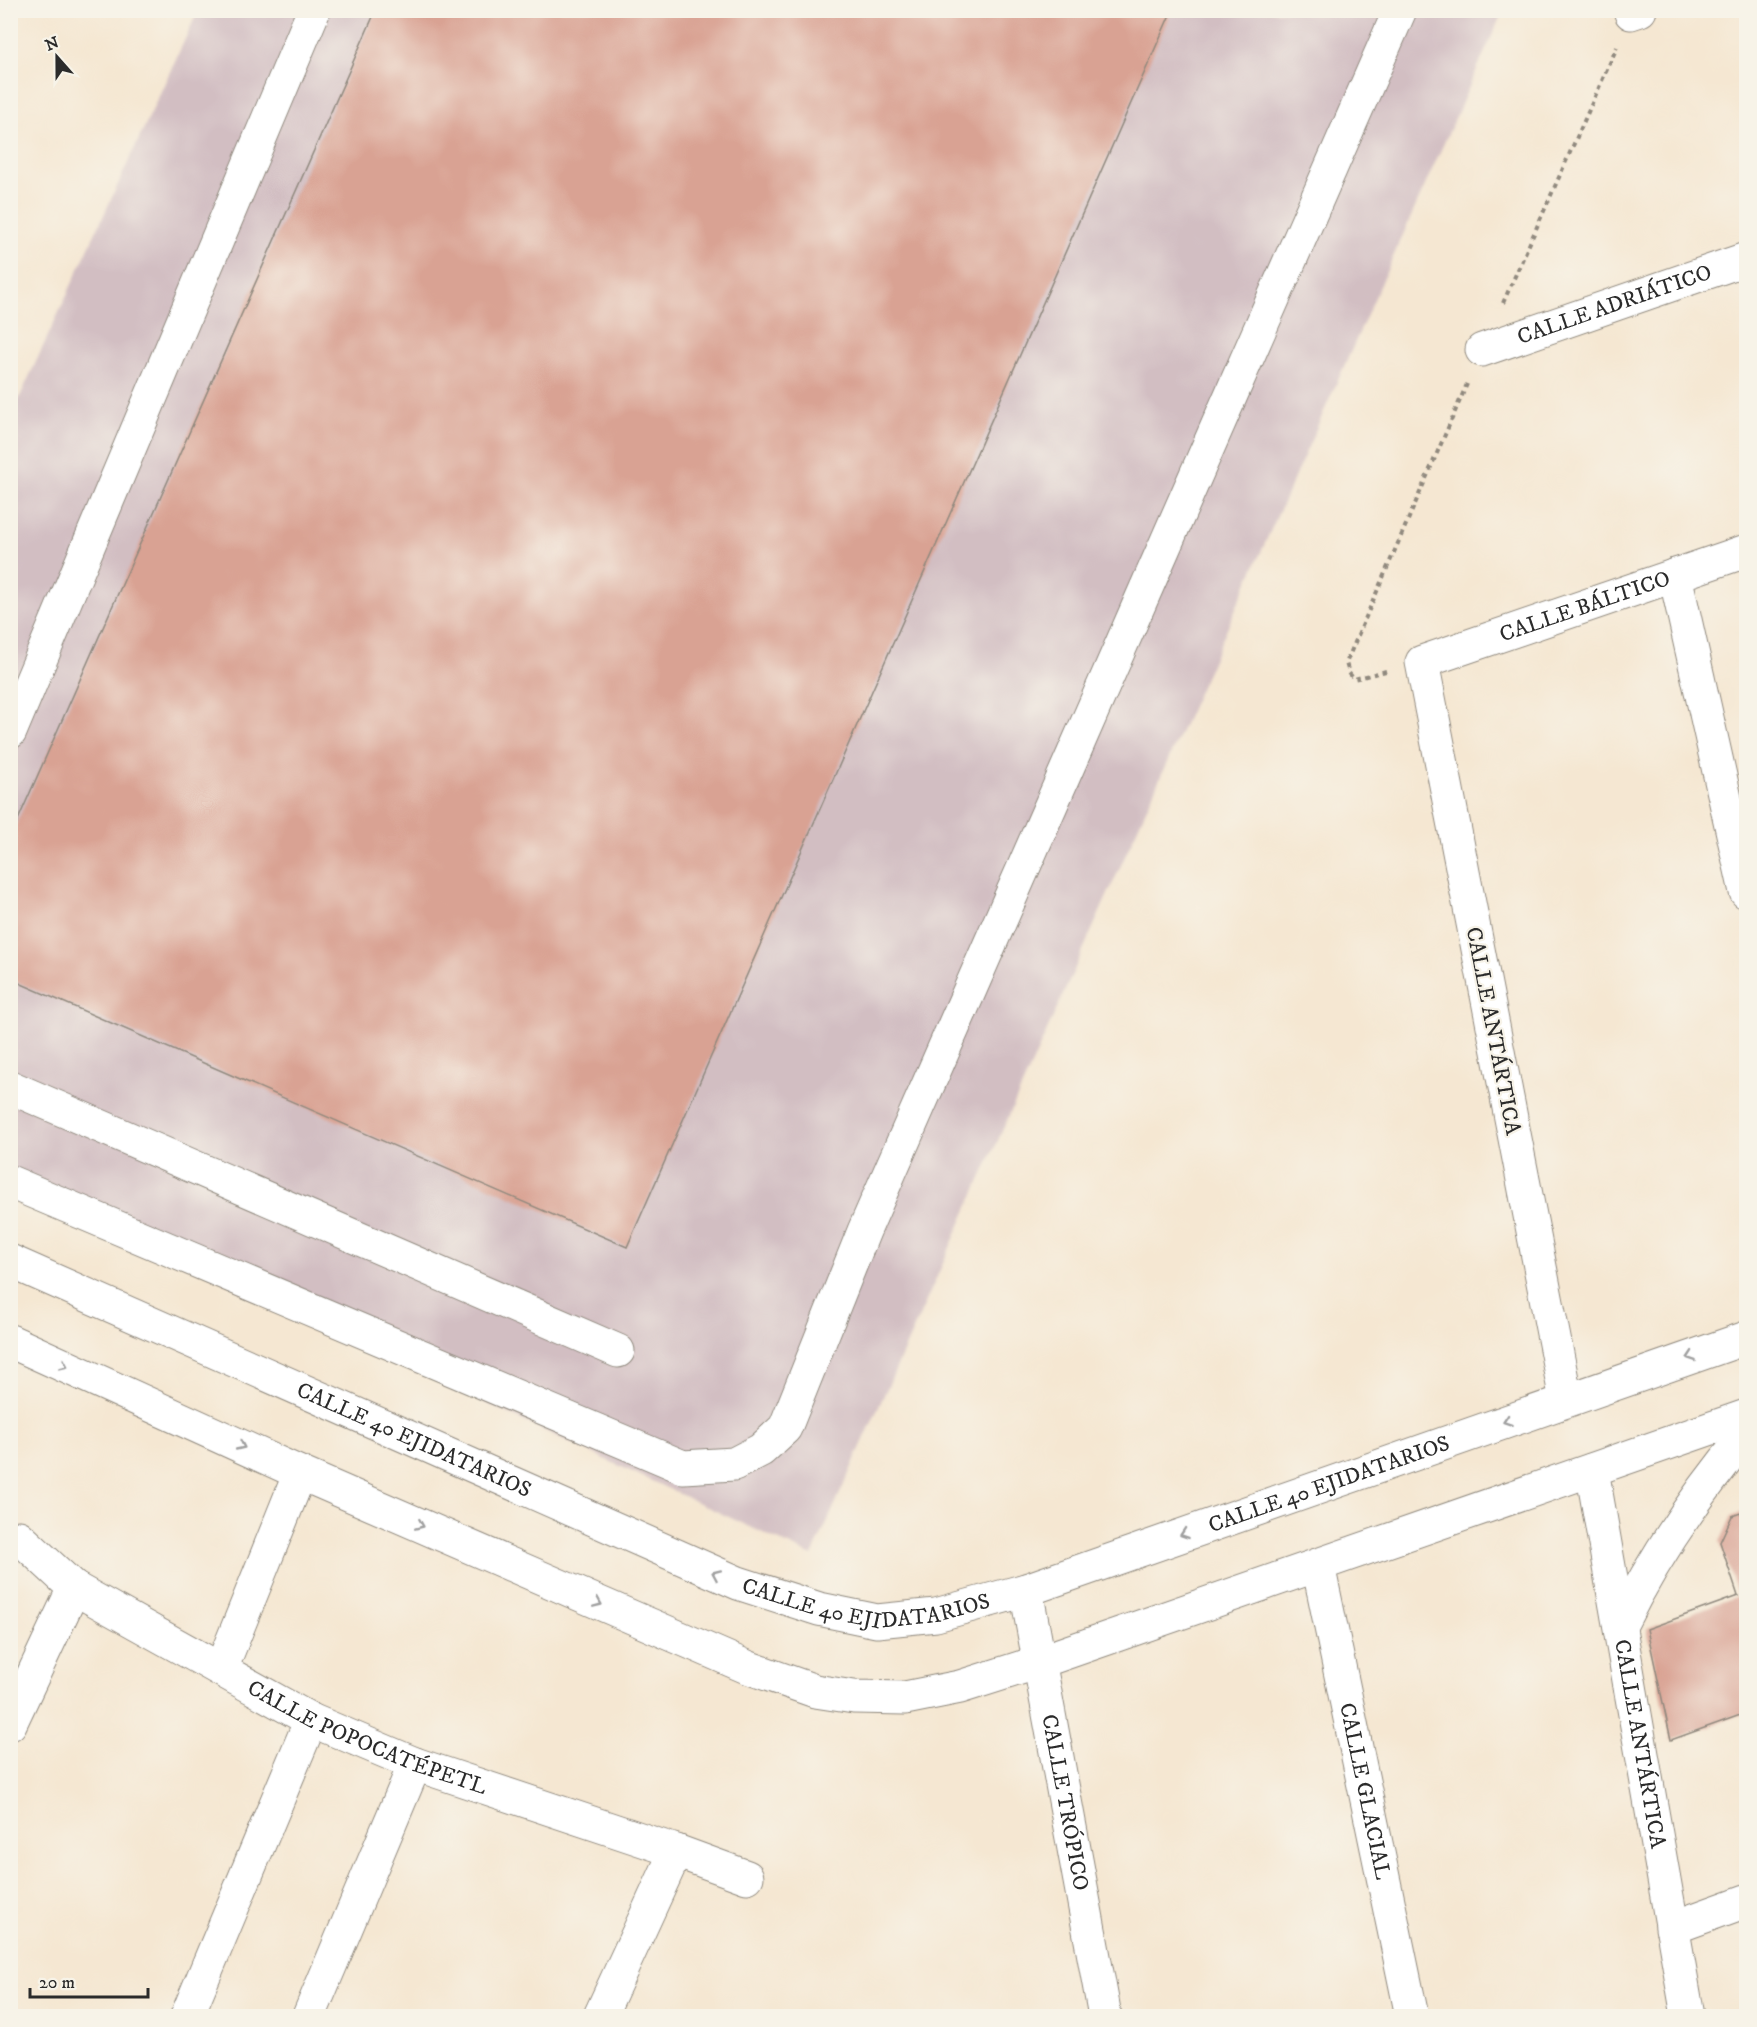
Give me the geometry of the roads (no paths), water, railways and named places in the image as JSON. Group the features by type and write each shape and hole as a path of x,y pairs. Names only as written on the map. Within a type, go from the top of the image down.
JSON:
{"street":[{"path":"10,732 314,10"},
{"path":"10,1182 683,1467 734,1464 761,1450 785,1428 864,1231 1400,10"},
{"name":"CALLE ADRIÁTICO","path":"1482,350 1746,259"},
{"name":"CALLE BÁLTICO","path":"1422,662 1746,551"},
{"path":"1675,575 1746,892"},
{"name":"CALLE ANTÁRTICA","path":"1422,662 1566,1400"},
{"path":"10,1087 618,1351"},
{"name":"CALLE 40 EJIDATARIOS","path":"10,1261 738,1583 819,1609 877,1621 936,1615 1026,1590 1746,1338"},
{"path":"10,1341 300,1473 747,1667 815,1691 854,1697 905,1698 960,1687 1039,1662 1746,1416"},
{"path":"1620,1626 1639,1588 1668,1540 1700,1493 1746,1435"},
{"name":"CALLE ANTÁRTICA","path":"1592,1470 1688,2016"},
{"path":"221,1669 300,1473"},
{"name":"CALLE POPOCATÉPETL","path":"19,1537 74,1588 311,1720 415,1764 747,1877"},
{"name":"CALLE GLACIAL","path":"1318,1565 1412,2016"},
{"path":"10,1724 74,1588"},
{"name":"CALLE TRÓPICO","path":"1026,1590 1105,2016"},
{"path":"187,2016 311,1720"},
{"path":"309,2016 415,1764"},
{"path":"600,2016 676,1851"},
{"path":"1672,1928 1746,1901"}]}
